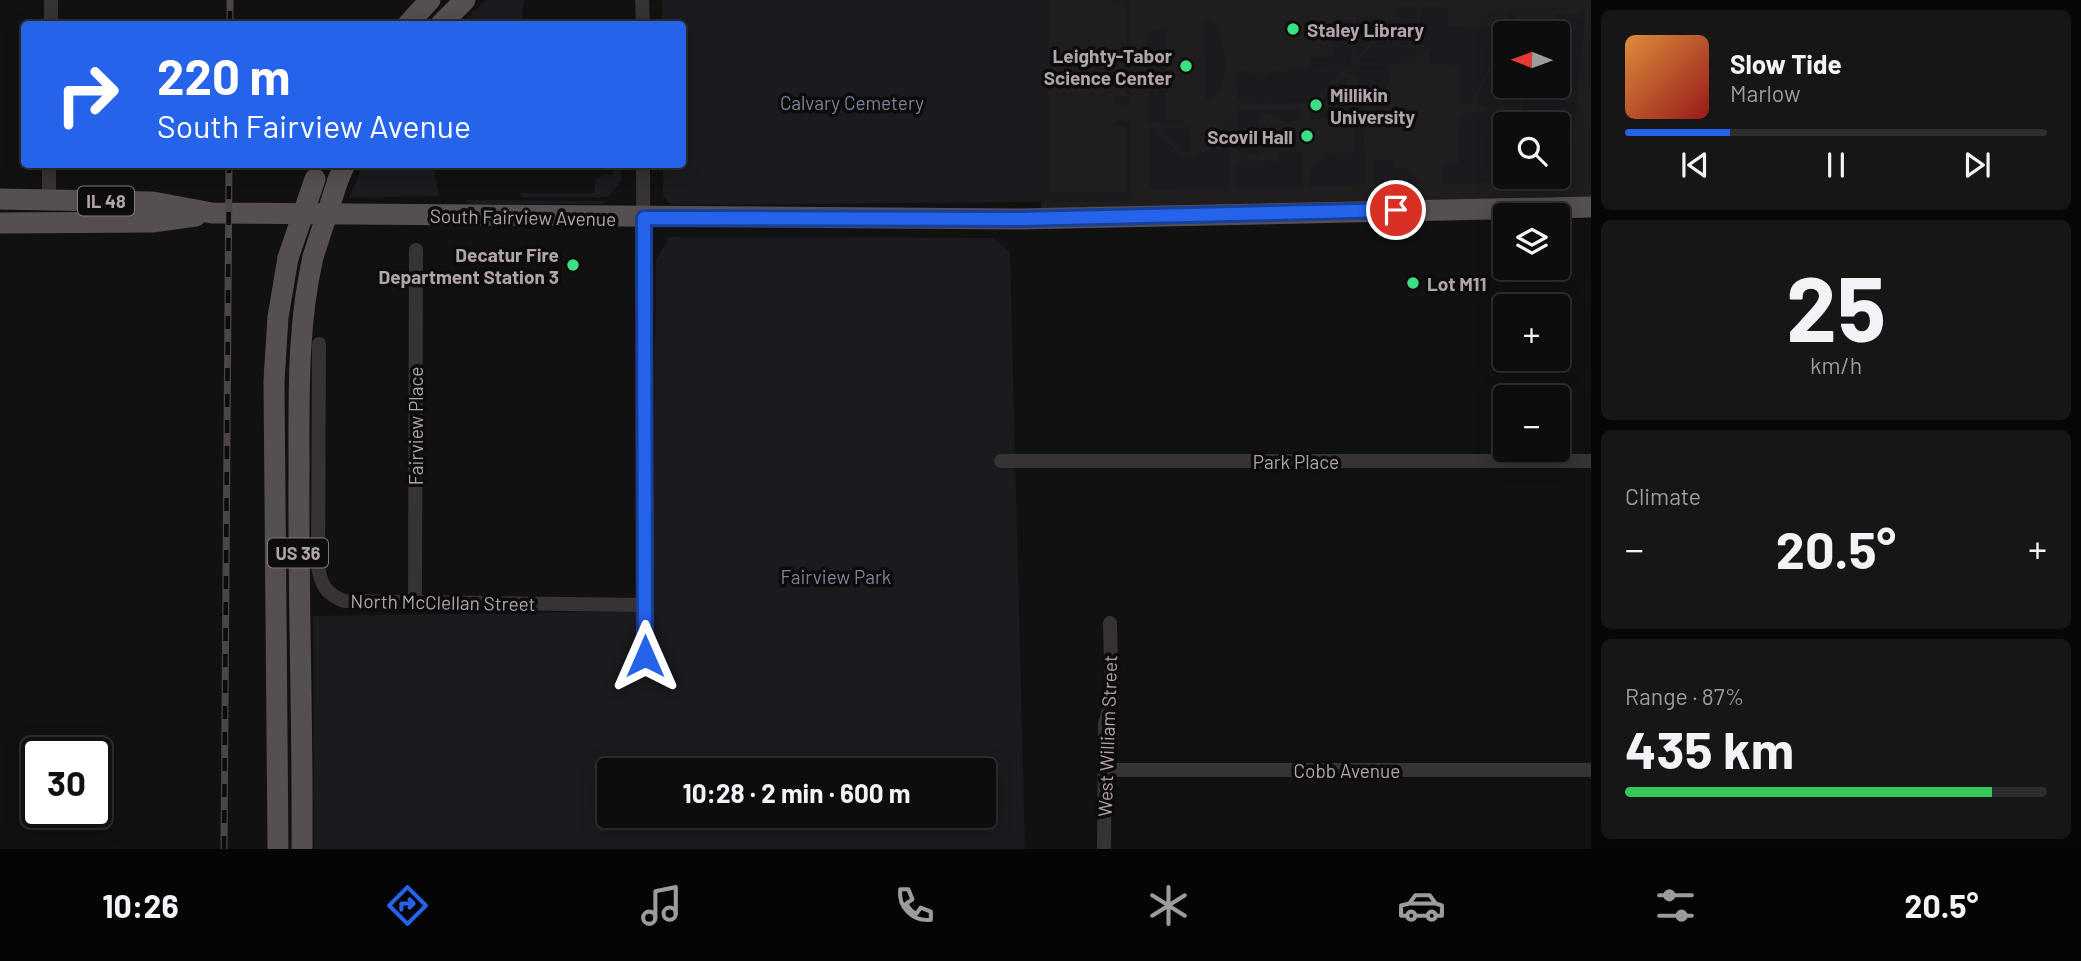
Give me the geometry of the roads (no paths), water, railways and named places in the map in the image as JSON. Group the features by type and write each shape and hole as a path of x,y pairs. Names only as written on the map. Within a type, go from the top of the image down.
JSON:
{"main road":[{"path":"411,21 430,0"},
{"path":"444,21 466,0"},
{"name":"US 36","path":"278,849 274,381 278,317 288,258 318,172"},
{"name":"US 36","path":"302,849 298,601 300,355 303,313 313,257 342,172"},
{"name":"South Fairview Avenue","path":"0,199 152,202 212,213"},
{"name":"South Fairview Avenue","path":"0,223 152,222 212,213 1019,219 1591,207"}],"street":[{"path":"51,0 51,21"},
{"path":"642,0 643,21"},
{"path":"49,168 49,199"},
{"path":"643,168 645,656"},
{"name":"Fairview Place","path":"415,603 416,250"},
{"name":"North McClellan Street","path":"319,344 318,566 321,583 330,596 344,601 645,605"},
{"name":"Park Place","path":"1001,461 1591,461"},
{"name":"West William Street","path":"1104,849 1105,724 1112,698 1110,623"},
{"name":"Cobb Avenue","path":"1104,770 1591,770"}],"railway":[{"path":"230,0 230,21"},
{"path":"224,849 229,168"}],"place":[{"name":"Staley Library","path":"1293,29"},
{"name":"Leighty-Tabor Science Center","path":"1186,66"},
{"name":"Millikin University","path":"1316,105"},
{"name":"Scovil Hall","path":"1307,136"},
{"name":"Decatur Fire Department Station 3","path":"573,265"},
{"name":"Lot M11","path":"1413,283"}],"park label":[{"name":"Calvary Cemetery","path":"852,102"},
{"name":"Fairview Park","path":"836,576"}]}
